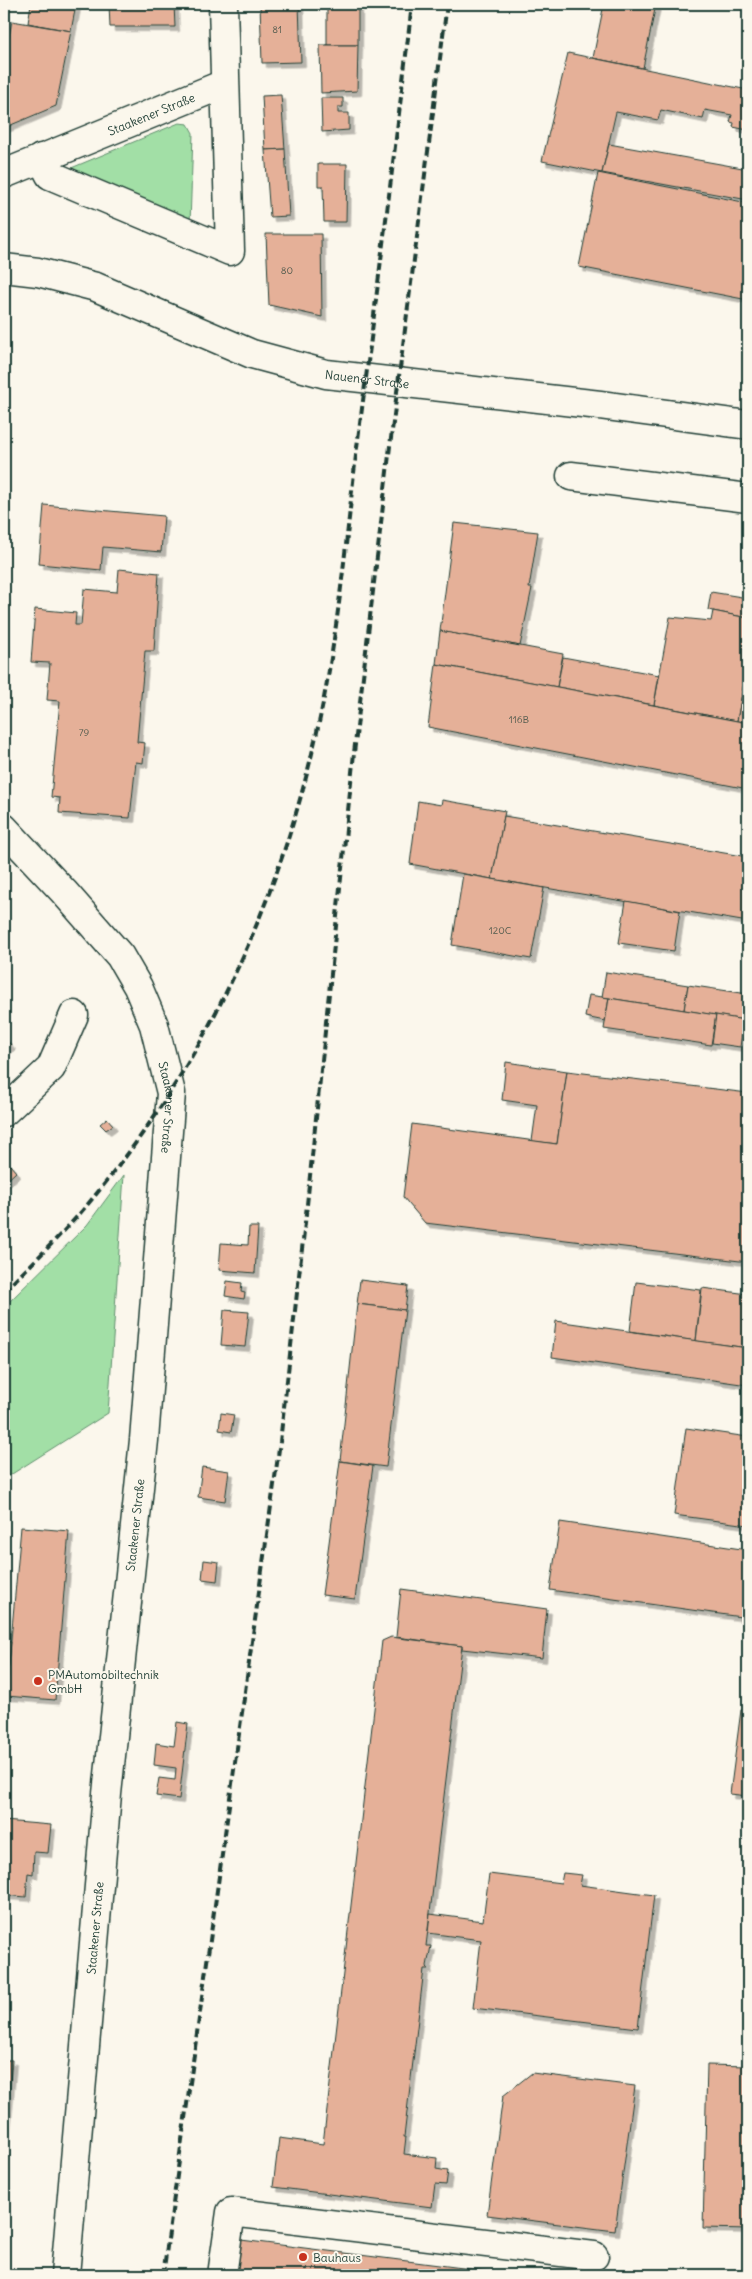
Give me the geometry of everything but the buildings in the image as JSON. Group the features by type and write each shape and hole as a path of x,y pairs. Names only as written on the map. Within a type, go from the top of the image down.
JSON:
{"street":[{"path":"42,158 50,175 230,251 223,4"},
{"name":"Staakener Straße","path":"4,174 224,84"},
{"name":"Nauener Straße","path":"4,268 38,272 96,287 252,354 326,374 600,405 748,425"},
{"path":"571,476 748,498"},
{"name":"Staakener Straße","path":"4,828 120,956 138,987 154,1025 171,1093 144,1440 107,1794 65,2275"},
{"path":"4,1112 51,1068 74,1015"},
{"path":"222,2275 231,2212 594,2256"}],"green space":[{"path":"179,123 188,124 193,133 190,225 69,169"},
{"path":"124,1175 108,1413 4,1479 4,1307 87,1225"}],"railway":[{"path":"4,1291 82,1211 126,1156 166,1098 202,1038 234,975 262,911 286,845 306,777 322,708 334,641 412,4"},
{"path":"163,2275 280,1442 306,1214 354,753 390,446 447,4"}],"place":[{"name":"PMAutomobiltechnik GmbH","path":"38,1681"},
{"name":"Bauhaus","path":"303,2257"}]}
